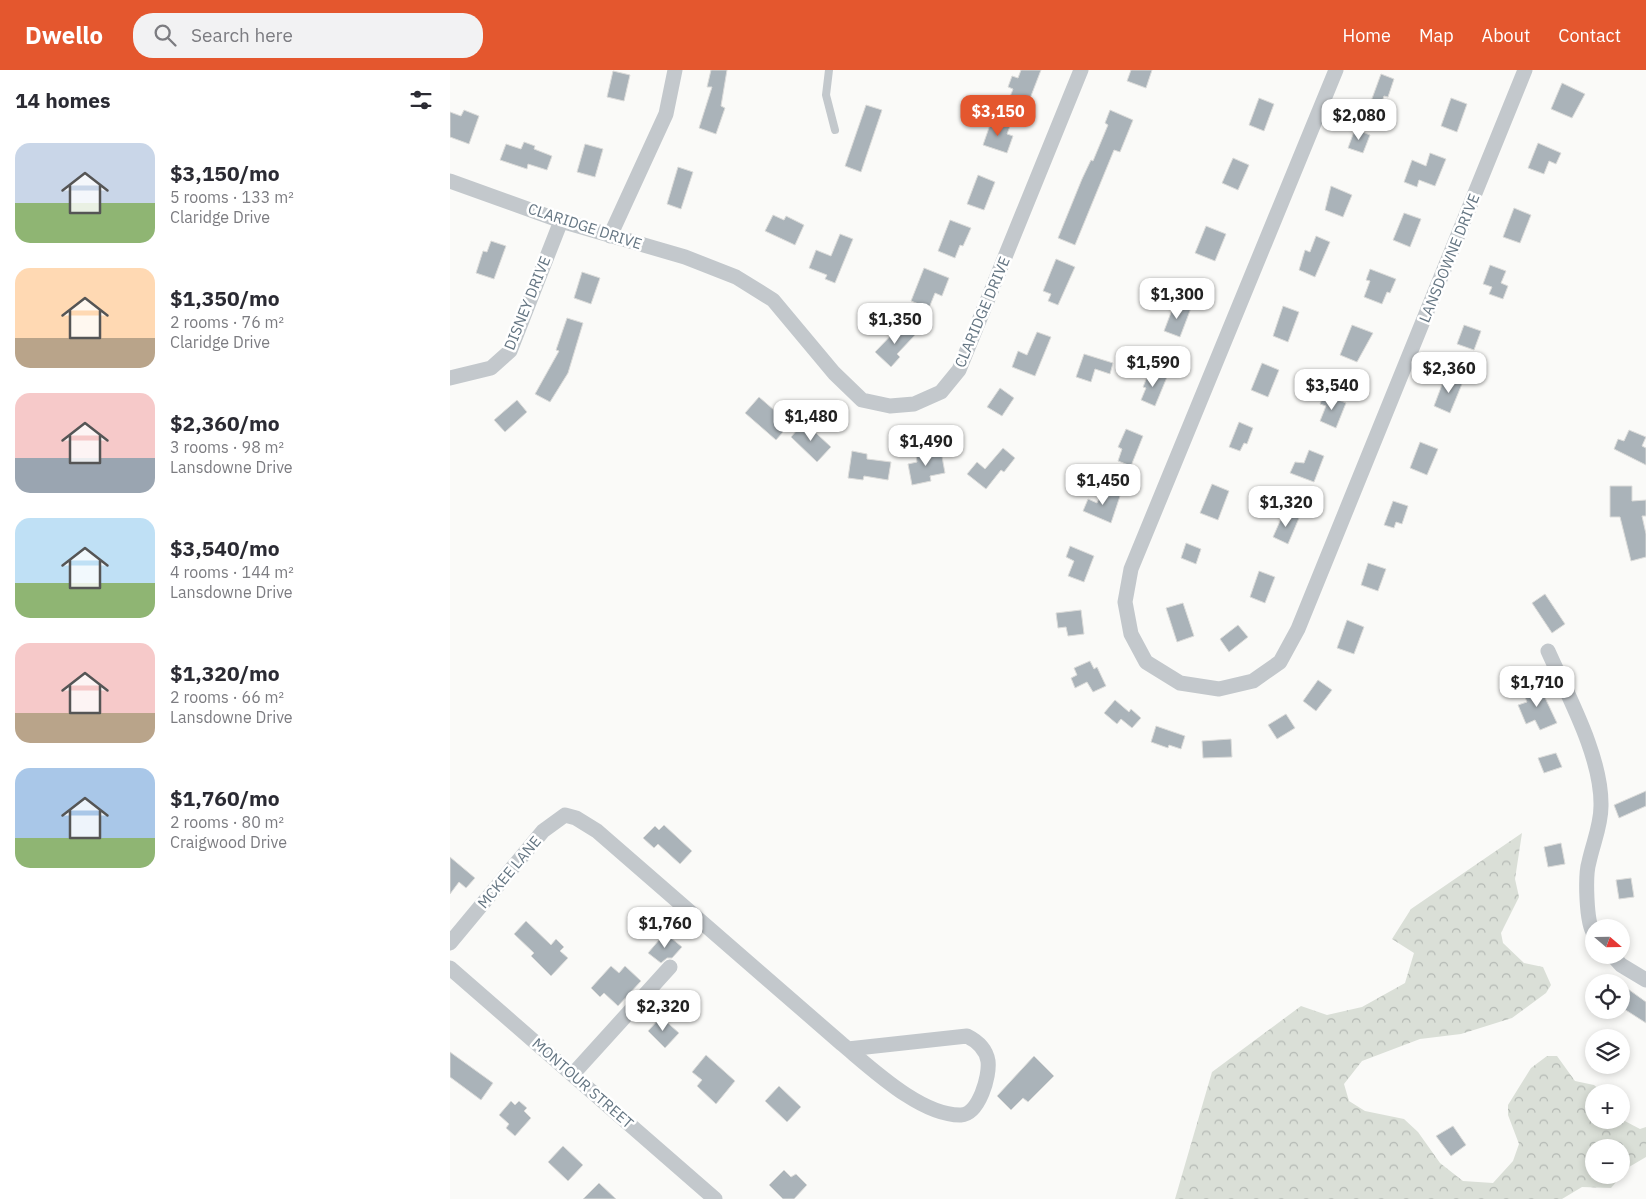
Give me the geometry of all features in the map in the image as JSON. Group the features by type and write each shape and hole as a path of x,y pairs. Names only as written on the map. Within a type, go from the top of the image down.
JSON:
{"street":[{"path":"610,236 666,114 676,70"},
{"name":"CLARIDGE DRIVE","path":"450,181 561,221 685,257 736,277 773,300 834,373 862,400 890,406 914,404 941,392 959,370 1081,70"},
{"name":"LANSDOWNE DRIVE","path":"1336,70 1131,569 1124,602 1131,634 1146,662 1180,682 1219,689 1253,681 1280,662 1285,654 1298,630 1525,70"},
{"name":"DISNEY DRIVE","path":"450,378 492,368 510,351 561,221"},
{"path":"1548,651 1596,762 1600,786 1600,826 1588,864 1588,906 1591,919"},
{"name":"MCKEE LANE","path":"450,943 543,831 565,815 576,818 597,831 848,1049"},
{"path":"1620,964 1646,980"},
{"path":"574,1074 670,967"},
{"name":"MONTOUR STREET","path":"450,968 574,1074 715,1199"},
{"path":"967,1036 983,1048 988,1061 987,1079 980,1098 972,1110 963,1115 936,1111 916,1101 848,1049 967,1036"}],"lane":[{"path":"829,70 826,95 836,130"}],"green space":[{"path":"1522,833 1515,879 1519,897 1501,933 1503,943 1524,963 1543,967 1551,985 1546,993 1512,1018 1461,1034 1420,1039 1362,1061 1344,1084 1349,1101 1365,1111 1404,1119 1418,1132 1440,1163 1463,1181 1493,1183 1513,1161 1519,1144 1508,1115 1508,1105 1531,1068 1547,1056 1557,1056 1575,1081 1589,1084 1585,1084 1585,1129 1630,1129 1630,1124 1640,1129 1646,1127 1646,1157 1630,1166 1630,1139 1585,1139 1585,1184 1614,1184 1611,1188 1582,1187 1562,1199 1175,1199 1212,1072 1301,1006 1327,1015 1362,1007 1405,983 1414,953 1392,939 1411,909"}],"building":[{"path":"711,70 727,70 721,106 725,108 716,134 699,128 712,87 707,87"},
{"path":"1021,70 1041,70 1026,109 1008,102 1013,89 1008,87 1012,76 1018,78"},
{"path":"1131,70 1152,70 1146,88 1127,81"},
{"path":"613,71 630,75 624,101 607,97"},
{"path":"1381,74 1394,79 1388,97 1384,96 1380,108 1370,104"},
{"path":"1562,83 1585,94 1572,118 1551,109"},
{"path":"1259,98 1274,104 1264,131 1249,125"},
{"path":"1451,98 1467,104 1457,132 1441,126"},
{"path":"866,105 882,110 861,172 845,166"},
{"path":"464,110 479,116 469,144 450,137 450,112 461,116"},
{"path":"1110,110 1133,120 1120,152 1114,150 1075,245 1058,238 1082,179 1091,160 1093,161 1108,125 1105,123"},
{"path":"992,119 1010,126 1007,134 1013,136 1007,153 983,145"},
{"path":"1355,129 1370,135 1363,153 1348,148"},
{"path":"524,142 535,146 534,149 552,156 547,170 528,164 527,169 500,160 506,144 521,149"},
{"path":"1538,143 1561,153 1556,164 1549,161 1544,174 1528,168"},
{"path":"585,144 603,149 595,177 577,172"},
{"path":"1430,153 1446,159 1435,186 1419,180 1417,187 1404,182 1412,160 1426,166"},
{"path":"1233,158 1249,165 1238,190 1222,183"},
{"path":"678,167 693,172 681,209 667,204"},
{"path":"978,175 995,182 984,210 967,204"},
{"path":"1331,186 1352,195 1343,217 1325,210"},
{"path":"1514,208 1531,215 1520,243 1503,237"},
{"path":"1404,213 1421,219 1410,247 1393,240"},
{"path":"773,215 784,220 786,216 804,225 795,245 765,231"},
{"path":"950,220 971,228 963,246 960,245 955,258 938,251"},
{"path":"1206,226 1226,234 1215,261 1195,253"},
{"path":"840,234 853,239 835,283 825,279 827,275 809,268 816,250 831,256"},
{"path":"1316,236 1330,242 1315,277 1299,270 1305,250 1310,252"},
{"path":"491,241 506,246 494,279 476,273 483,251 487,252"},
{"path":"1056,259 1075,267 1058,305 1048,301 1051,294 1043,291"},
{"path":"1490,265 1506,271 1501,283 1508,286 1503,299 1489,294 1492,287 1483,284"},
{"path":"924,268 949,278 942,296 935,293 929,308 911,301"},
{"path":"1370,269 1396,279 1390,293 1387,292 1382,304 1364,297 1370,281 1366,280"},
{"path":"582,272 600,278 591,304 574,298"},
{"path":"1175,302 1191,308 1180,337 1164,331"},
{"path":"1283,306 1299,312 1288,342 1273,336"},
{"path":"567,318 583,323 568,373 550,402 535,394 559,351 556,350"},
{"path":"903,323 915,335 897,354 900,357 891,367 875,352"},
{"path":"1352,325 1373,333 1357,362 1340,355"},
{"path":"1464,325 1481,331 1474,350 1457,344"},
{"path":"1037,332 1051,337 1035,376 1012,367 1018,351 1027,355"},
{"path":"1084,354 1113,363 1110,374 1095,369 1091,382 1076,377"},
{"path":"1262,363 1279,370 1268,397 1251,390"},
{"path":"1150,370 1167,377 1155,406 1141,400 1146,388 1143,387"},
{"path":"1453,374 1464,379 1450,413 1434,406 1443,382 1448,383"},
{"path":"1000,388 1014,398 1002,416 987,407"},
{"path":"1324,394 1346,403 1336,428 1320,421 1326,406 1320,404"},
{"path":"759,397 790,424 776,440 745,413"},
{"path":"517,400 527,412 505,432 494,420"},
{"path":"804,422 831,447 817,462 791,437"},
{"path":"1239,422 1253,428 1247,444 1244,443 1240,451 1229,447"},
{"path":"1126,429 1143,436 1131,466 1118,461 1122,449 1118,447"},
{"path":"1629,430 1646,437 1642,446 1646,448 1646,465 1614,449 1618,439 1624,441"},
{"path":"1420,442 1438,449 1427,475 1410,468"},
{"path":"1003,448 1015,458 1004,472 1001,470 986,489 967,474 977,462 985,469"},
{"path":"1309,450 1324,456 1314,482 1290,473 1295,462 1304,463"},
{"path":"852,451 867,454 867,459 891,462 888,480 864,476 863,480 848,478"},
{"path":"941,451 945,473 930,476 931,481 912,485 908,464 917,462 916,455"},
{"path":"1212,484 1229,491 1218,520 1200,513"},
{"path":"1610,486 1632,486 1632,501 1646,500 1646,516 1642,516 1646,534 1646,557 1631,561 1620,517 1610,517"},
{"path":"1104,488 1120,496 1111,523 1083,511 1088,499 1097,503"},
{"path":"1393,501 1408,506 1402,524 1396,522 1394,528 1384,525"},
{"path":"1284,512 1299,518 1288,544 1273,537"},
{"path":"1186,543 1201,549 1196,564 1181,558"},
{"path":"1070,546 1094,556 1084,582 1068,576 1074,561 1066,557"},
{"path":"1368,563 1386,569 1378,591 1361,585"},
{"path":"1259,571 1275,577 1265,603 1250,597"},
{"path":"1545,594 1565,624 1552,633 1532,603"},
{"path":"1183,603 1194,636 1177,642 1166,608"},
{"path":"1081,610 1084,634 1068,636 1066,627 1058,628 1056,613"},
{"path":"1347,620 1364,627 1354,654 1337,648"},
{"path":"1238,625 1248,637 1229,652 1220,639"},
{"path":"1090,661 1094,669 1097,667 1106,686 1093,692 1087,682 1075,688 1071,678 1077,675 1074,668"},
{"path":"1318,680 1332,690 1316,711 1303,701"},
{"path":"1538,683 1557,723 1540,730 1535,720 1526,724 1518,705 1527,702 1522,690"},
{"path":"1115,700 1129,712 1131,709 1141,718 1132,728 1121,719 1117,724 1104,713"},
{"path":"1286,714 1295,728 1277,739 1268,725"},
{"path":"1156,726 1185,736 1181,749 1169,745 1168,748 1151,742"},
{"path":"1231,739 1232,757 1203,758 1202,741"},
{"path":"1556,753 1562,767 1544,773 1538,758"},
{"path":"1646,791 1646,806 1619,818 1614,805"},
{"path":"664,825 692,851 680,864 658,844 654,848 643,838 655,826 659,830"},
{"path":"1561,843 1565,864 1548,867 1544,847"},
{"path":"450,857 475,878 466,888 459,882 450,894"},
{"path":"1631,878 1634,897 1619,899 1616,880"},
{"path":"526,921 551,945 556,939 564,947 560,951 568,958 551,976 531,956 534,953 514,934"},
{"path":"665,933 682,947 672,958 667,958 661,963 648,953"},
{"path":"611,966 619,973 625,966 641,981 618,1006 604,993 600,997 591,988"},
{"path":"1630,990 1646,1002 1646,1023 1630,1013"},
{"path":"661,1017 679,1033 665,1048 648,1031"},
{"path":"450,1052 493,1083 481,1100 450,1077"},
{"path":"706,1055 735,1081 716,1104 697,1086 702,1080 692,1072"},
{"path":"1034,1056 1054,1076 1028,1102 1023,1098 1011,1110 997,1096"},
{"path":"779,1086 801,1107 787,1122 765,1101"},
{"path":"511,1101 515,1105 519,1101 527,1108 524,1111 531,1118 515,1136 506,1128 509,1124 499,1115"},
{"path":"1453,1126 1466,1145 1451,1156 1436,1136"},
{"path":"563,1146 583,1165 568,1181 548,1162"},
{"path":"784,1170 791,1177 796,1174 807,1185 794,1199 783,1199 769,1185"},
{"path":"599,1183 616,1199 583,1199"}]}
